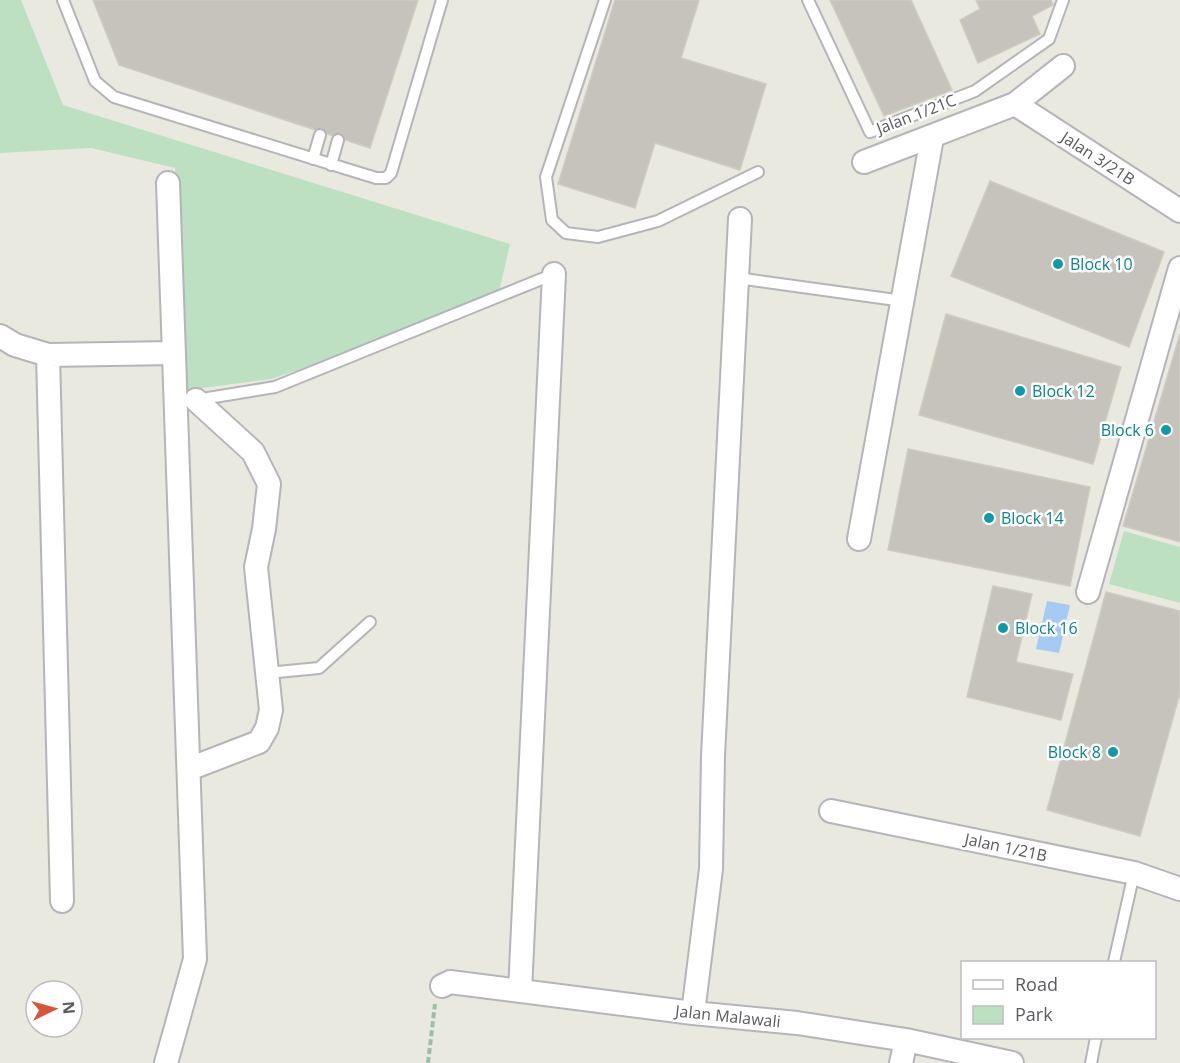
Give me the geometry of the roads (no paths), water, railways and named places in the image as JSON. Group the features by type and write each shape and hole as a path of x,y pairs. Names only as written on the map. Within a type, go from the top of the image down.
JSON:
{"street":[{"path":"864,162 932,138 1015,104 1063,66"},
{"name":"Jalan 3/21B","path":"1015,104 1180,211"},
{"path":"859,539 932,138"},
{"path":"166,1063 195,959 189,769 186,402 174,353 168,183"},
{"path":"693,1013 711,869 713,744 740,219"},
{"path":"1088,592 1180,268"},
{"path":"520,991 554,274"},
{"path":"0,336 15,345 48,356 174,353"},
{"path":"48,356 62,901"},
{"path":"186,402 254,452 269,484 264,530 256,567 271,710 267,728 259,742 189,769"},
{"name":"Jalan 1/21B","path":"831,811 1134,873 1180,889"},
{"name":"Jalan Malawali","path":"442,986 450,982 693,1013 797,1023 906,1040 1011,1063"},
{"path":"901,1063 906,1040"}],"lane":[{"path":"63,0 95,81 114,97 376,178 386,178 391,173 442,0"},
{"path":"604,0 546,177 552,220 566,233 598,237 658,221 758,172"},
{"name":"Jalan 1/21C","path":"808,0 870,132 975,92 1049,39 1062,0"},
{"path":"313,159 320,135"},
{"path":"331,165 338,140"},
{"path":"186,402 275,387 554,274"},
{"path":"737,278 903,301"},
{"path":"267,673 319,668 370,622"},
{"path":"1114,961 1134,873"},
{"path":"1091,1063 1096,1039"}],"water":[{"path":"1047,601 1070,605 1059,653 1036,649"}],"place":[{"name":"Block 10","path":"1058,264"},
{"name":"Block 12","path":"1020,391"},
{"name":"Block 6","path":"1166,430"},
{"name":"Block 14","path":"989,518"},
{"name":"Block 16","path":"1003,628"},
{"name":"Block 8","path":"1113,752"}]}
